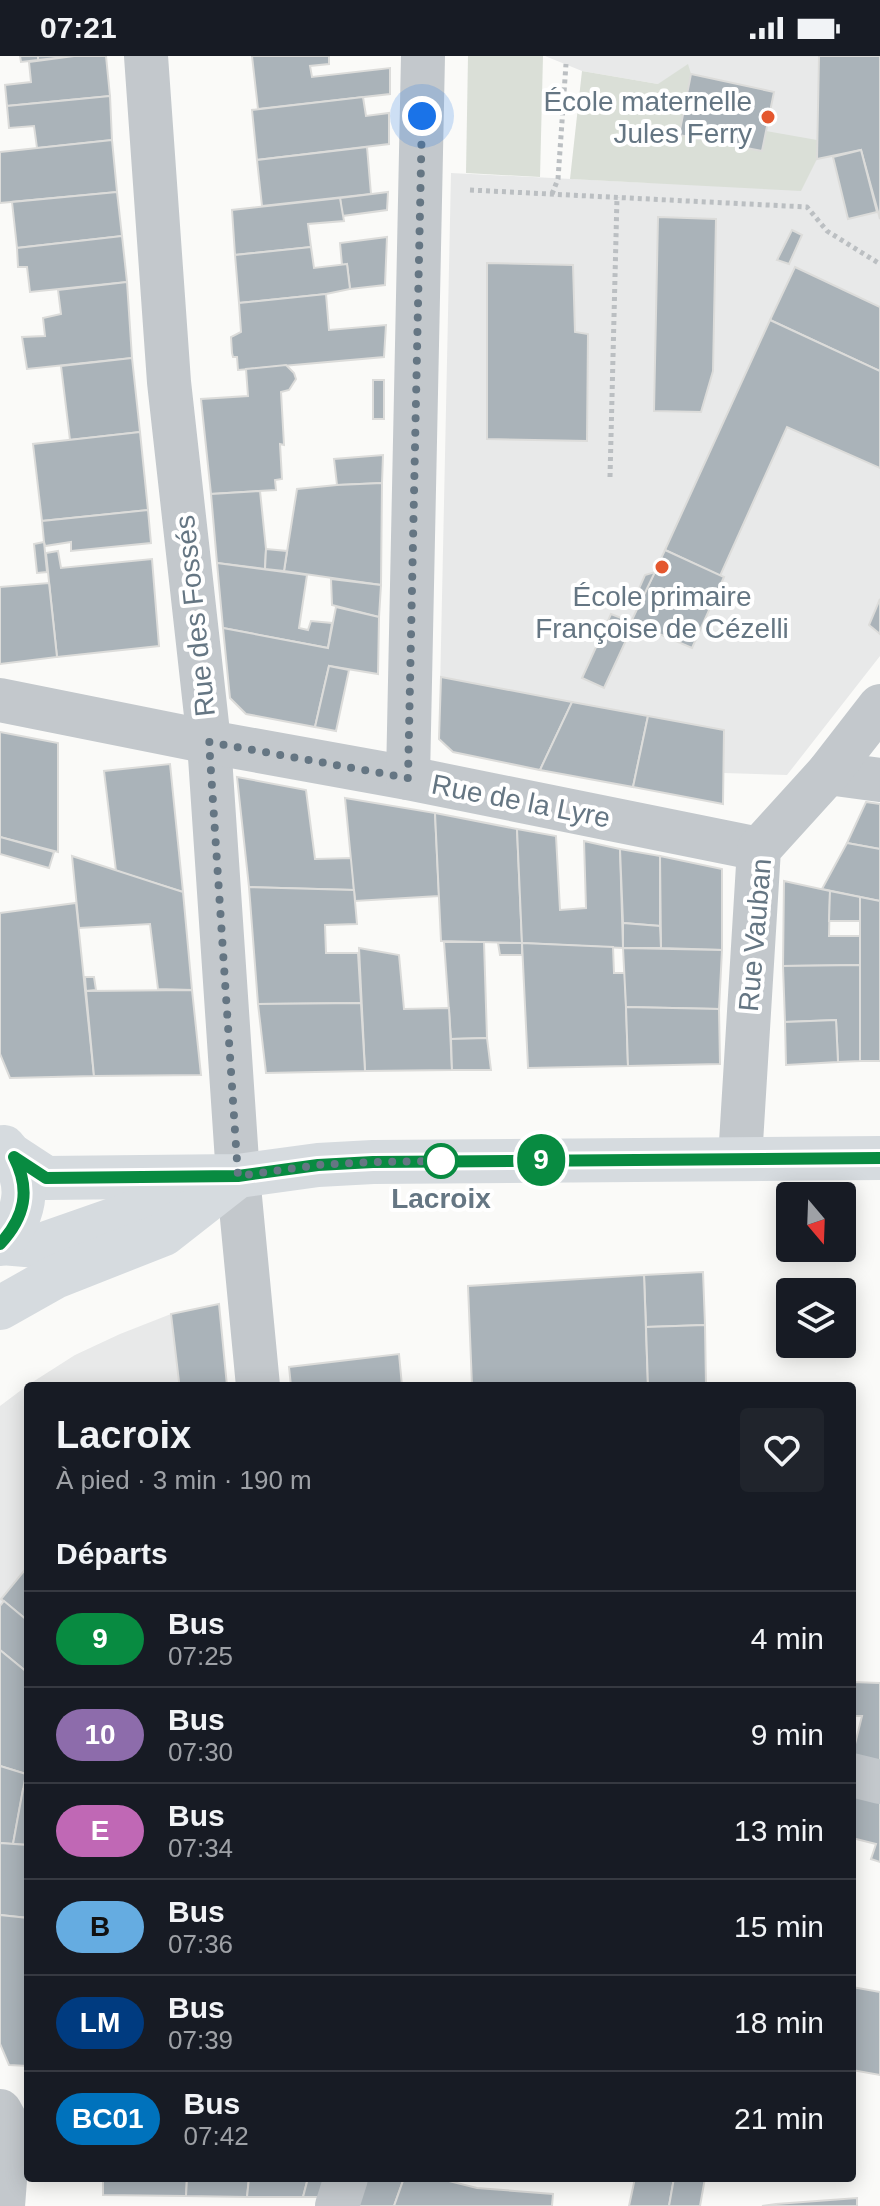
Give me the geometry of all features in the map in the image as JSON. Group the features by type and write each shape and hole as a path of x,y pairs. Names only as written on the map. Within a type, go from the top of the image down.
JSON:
{"main road":[{"path":"7,1150 46,1178 238,1176 318,1165 373,1162 880,1158"},
{"path":"0,1243 15,1226 23,1206 23,1181 7,1150"},
{"path":"0,1243 38,1246 238,1176"},
{"path":"0,1308 55,1277 164,1234 238,1176"}],"street":[{"name":"Rue des Fossés","path":"146,56 169,382 209,742 238,1176 258,1382"},
{"path":"408,778 423,56"},
{"name":"Rue de la Lyre","path":"0,700 759,849"},
{"name":"Rue Vauban","path":"740,1159 759,849 828,773 880,706"},
{"path":"828,773 880,780"},
{"path":"856,1776 880,1782"},
{"path":"3,2206 4,2119"},
{"path":"337,2206 345,2182"}],"path":[{"path":"552,194 558,179 566,64"},
{"path":"458,190 807,207 827,231 880,264"},
{"path":"610,477 617,197"}],"shaded area":[{"path":"468,56 543,56 540,177 466,173"},
{"path":"545,56 880,56 880,656 787,775 724,773 723,804 453,752 439,739 451,173 650,183 658,84 582,71"},
{"path":"688,64 691,74 679,135 761,151 766,131 817,140 817,159 801,191 570,179 582,71 658,84"},
{"path":"219,1304 227,1382 33,1382 75,1355 171,1314"},
{"path":"24,1388 24,1670 0,1650 0,1406"}],"building":[{"path":"20,56 38,56 38,60 21,62"},
{"path":"38,56 74,56 38,60"},
{"path":"74,56 106,56 110,96 7,106 5,85 31,82 29,62"},
{"path":"252,56 329,56 329,64 310,66 312,77 390,68 390,94 258,109"},
{"path":"819,56 880,56 880,219 861,150 817,159"},
{"path":"691,74 774,92 762,151 679,135"},
{"path":"110,96 112,140 37,148 34,126 9,128 7,106"},
{"path":"363,97 366,116 389,113 389,144 257,160 252,110"},
{"path":"112,140 117,192 0,203 0,152"},
{"path":"367,147 371,194 262,206 257,160"},
{"path":"861,150 877,212 848,219 833,157"},
{"path":"117,192 122,236 17,248 12,202"},
{"path":"388,192 387,210 342,216 340,198"},
{"path":"340,198 344,221 308,224 311,247 235,255 232,210"},
{"path":"658,217 716,219 713,371 701,412 654,411"},
{"path":"792,230 802,235 789,264 777,260"},
{"path":"122,236 127,282 30,292 27,267 18,267 17,248"},
{"path":"387,237 385,285 350,289 347,264 342,265 340,243"},
{"path":"311,247 314,268 347,264 350,289 239,303 235,255"},
{"path":"487,263 573,265 575,332 588,334 587,441 487,439"},
{"path":"795,267 880,307 880,371 770,320"},
{"path":"127,282 132,358 27,369 22,337 45,336 43,318 61,314 58,290"},
{"path":"326,294 329,330 386,325 384,357 238,370 231,337 241,332 239,303"},
{"path":"770,320 880,371 880,468 787,427 720,576 665,550"},
{"path":"132,358 140,432 70,440 61,366"},
{"path":"286,365 296,379 289,390 281,392 284,445 280,444 282,479 275,480 276,490 211,494 201,399 248,396 246,369"},
{"path":"373,380 384,380 384,419 373,419"},
{"path":"140,432 148,510 42,521 33,444"},
{"path":"383,455 382,483 337,485 334,459"},
{"path":"382,483 381,585 284,571 297,489"},
{"path":"260,491 265,569 217,563 211,494"},
{"path":"148,510 151,543 71,551 71,542 45,546 42,521"},
{"path":"44,542 47,572 37,573 34,544"},
{"path":"266,549 287,551 284,571 265,569"},
{"path":"665,550 724,577 692,648 631,622"},
{"path":"58,551 61,568 152,559 159,646 57,657 46,553"},
{"path":"217,563 307,575 299,628 308,630 311,621 332,623 328,648 223,628"},
{"path":"655,572 641,601 637,593 645,575"},
{"path":"331,579 381,585 379,617 332,605"},
{"path":"49,583 57,657 0,664 0,587"},
{"path":"880,599 880,634 869,625"},
{"path":"336,607 379,617 378,674 329,666 315,727 246,714 230,698 223,628 328,648"},
{"path":"611,614 634,623 604,688 582,678"},
{"path":"329,666 349,670 336,731 315,727"},
{"path":"441,677 572,702 540,770 453,752 439,739"},
{"path":"572,702 648,716 633,787 540,770"},
{"path":"648,716 724,730 723,804 633,787"},
{"path":"0,732 58,743 58,852 0,837"},
{"path":"170,764 183,892 116,871 104,771"},
{"path":"237,777 306,790 315,859 352,858 354,890 249,887"},
{"path":"345,798 435,813 439,896 355,901"},
{"path":"866,802 880,804 880,849 847,843"},
{"path":"435,813 517,829 522,943 441,941"},
{"path":"517,829 556,836 560,910 586,908 584,841 620,849 623,948 522,943"},
{"path":"0,837 54,852 49,868 0,854"},
{"path":"847,843 880,849 880,901 822,889"},
{"path":"620,849 660,856 660,926 623,923"},
{"path":"72,856 183,892 192,990 158,989 150,924 79,928"},
{"path":"660,856 722,869 722,950 661,948"},
{"path":"784,881 830,891 829,936 861,936 860,965 783,966"},
{"path":"249,887 354,890 357,924 325,925 326,953 358,953 361,1003 258,1004"},
{"path":"830,891 860,897 860,921 829,921"},
{"path":"860,897 880,901 880,1061 860,1061"},
{"path":"76,903 94,1076 10,1078 0,1054 0,913"},
{"path":"623,923 660,926 661,948 623,948"},
{"path":"444,942 484,942 487,1038 451,1039"},
{"path":"498,943 522,943 522,955 500,955"},
{"path":"522,943 613,947 614,973 625,973 628,1066 528,1068"},
{"path":"359,948 399,955 404,1009 449,1008 452,1070 365,1071"},
{"path":"623,948 722,950 719,1009 626,1007"},
{"path":"860,965 860,1061 838,1062 836,1020 785,1022 783,966"},
{"path":"85,977 94,977 96,990 86,991"},
{"path":"192,990 201,1075 94,1076 86,991"},
{"path":"361,1003 365,1071 266,1073 258,1004"},
{"path":"626,1007 719,1009 720,1064 628,1066"},
{"path":"836,1020 838,1062 786,1065 785,1022"},
{"path":"487,1038 491,1070 452,1070 451,1039"},
{"path":"703,1272 705,1325 646,1327 644,1275"},
{"path":"644,1275 648,1382 472,1382 468,1286"},
{"path":"219,1304 227,1382 179,1382 171,1314"},
{"path":"705,1325 706,1382 648,1382 646,1327"},
{"path":"399,1354 402,1382 291,1382 289,1367"},
{"path":"24,1571 24,1618 1,1599"},
{"path":"4,1601 24,1618 24,1670 0,1650 0,1606"},
{"path":"0,1650 24,1670 24,1773 0,1766"},
{"path":"856,1682 880,1683 880,1762 856,1757 856,1740 862,1716 856,1716"},
{"path":"0,1766 24,1773 24,1785 13,1844 0,1843"},
{"path":"23,1789 24,1789 24,1845 13,1844"},
{"path":"856,1793 880,1800 880,1862 871,1859 876,1844 856,1839"},
{"path":"0,1843 24,1845 24,1918 0,1915"},
{"path":"0,1915 24,1918 24,2066 9,2065 0,2044"},
{"path":"856,1988 880,1992 880,2075 856,2071"},
{"path":"103,2182 187,2182 186,2196 103,2195"},
{"path":"187,2182 249,2182 247,2197 186,2196"},
{"path":"249,2182 307,2182 303,2197 247,2197"},
{"path":"307,2182 336,2182 331,2197 303,2197"},
{"path":"355,2182 403,2182 394,2206 348,2206"},
{"path":"403,2182 453,2182 477,2188 553,2194 552,2206 394,2206"},
{"path":"634,2182 673,2182 669,2206 629,2206"},
{"path":"673,2182 704,2182 700,2206 669,2206"},
{"path":"857,2198 857,2206 762,2206 776,2204"}],"bus line":[{"name":"9","path":"0,1244 15,1226 23,1206 23,1181 14,1157 46,1178 238,1176 318,1165 373,1162 880,1158"}],"place":[{"name":"École maternelle Jules Ferry","path":"768,117"},
{"name":"École primaire Françoise de Cézelli","path":"662,567"},
{"name":"Lacroix","path":"441,1161"}],"route":[{"path":"422,116 408,778 209,742 238,1176 318,1165 441,1161"}]}
